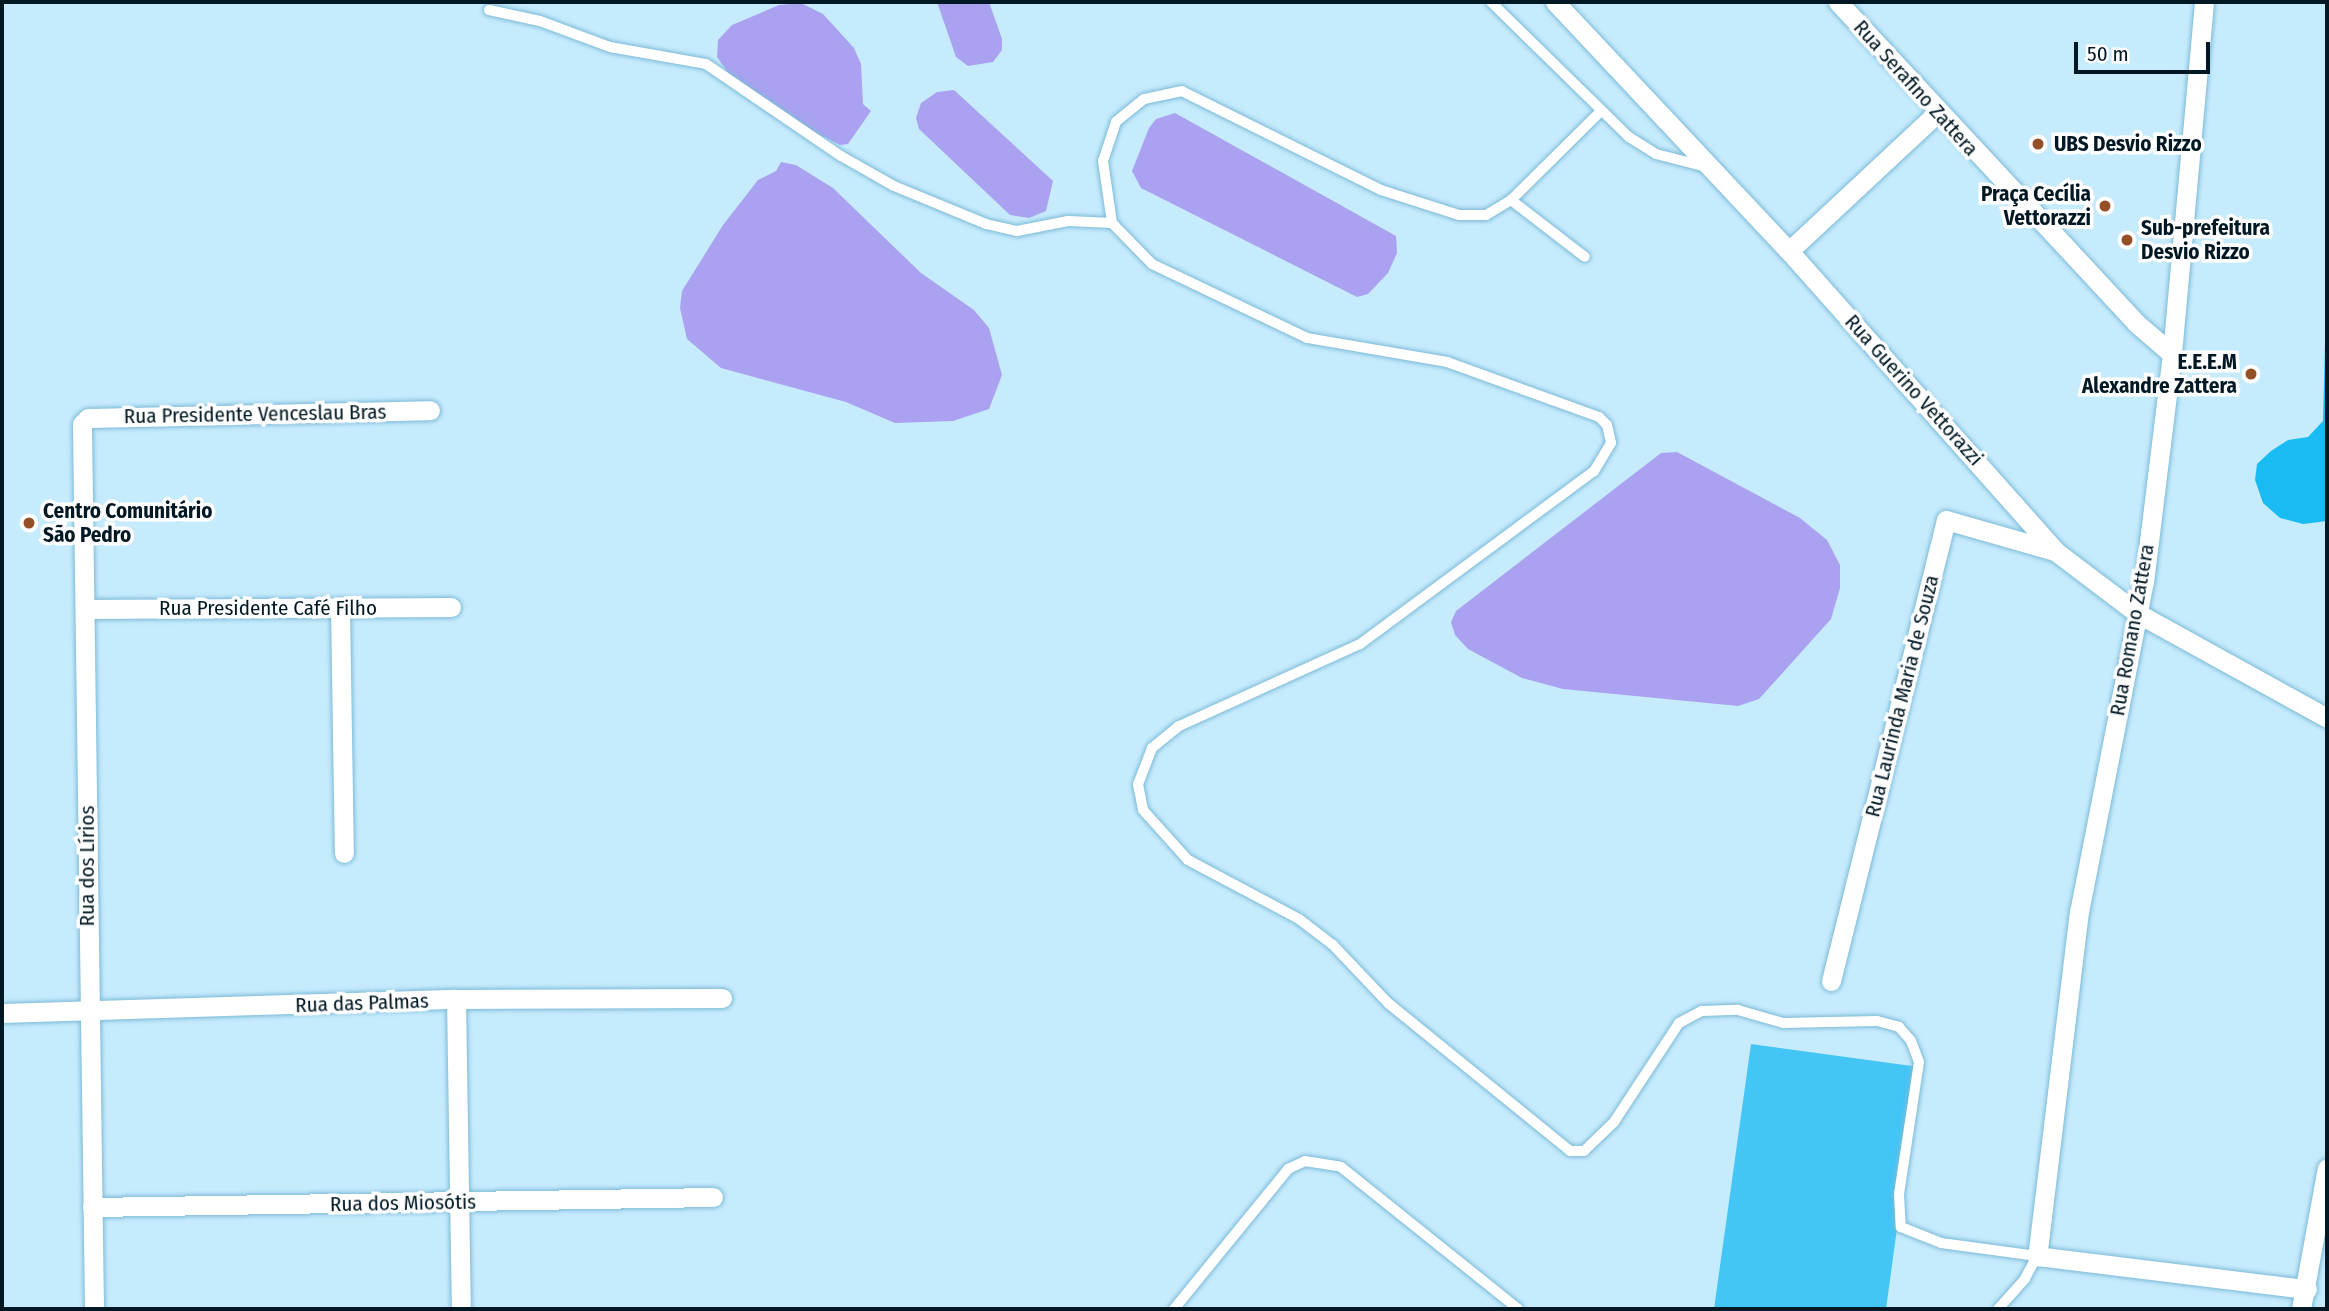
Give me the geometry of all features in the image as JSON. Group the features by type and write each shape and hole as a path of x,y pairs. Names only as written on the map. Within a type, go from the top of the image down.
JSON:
{"street":[{"name":"Rua Guerino Vettorazzi","path":"1555,2 1789,251 2054,551 2137,613 2326,715"},
{"name":"Rua Serafino Zattera","path":"1838,2 1937,113 2136,323 2172,354"},
{"name":"Rua Romano Zattera","path":"2037,1256 2079,911 2137,613 2172,354 2204,2"},
{"path":"1789,251 1937,113"},
{"name":"Rua Presidente Venceslau Bras","path":"82,424 88,418 430,410"},
{"name":"Rua dos Lírios","path":"82,424 94,1309"},
{"name":"Rua Laurinda Maria de Souza","path":"1832,981 1946,520 2054,551"},
{"path":"340,607 344,853"},
{"name":"Rua Presidente Café Filho","path":"85,609 451,607"},
{"name":"Rua das Palmas","path":"2,1013 88,1013 456,999 722,998"},
{"path":"456,999 461,1309"},
{"path":"2301,1309 2308,1289 2327,1168"},
{"name":"Rua dos Miosótis","path":"92,1207 459,1203 713,1196"},
{"path":"2037,1256 2308,1289"}],"lane":[{"path":"1491,2 1601,111 1656,154 1707,166"},
{"path":"489,10 540,21 610,47 706,64 873,174 986,224 1017,231 1068,221 1112,223"},
{"path":"1601,111 1511,200 1486,215 1459,215 1423,206 1381,190 1182,91 1144,99 1116,122 1103,161 1112,223 1152,264 1271,323 1340,346 1397,350 1447,362 1599,417 1611,435 1608,452 1594,471 1360,643 1179,726 1152,748 1138,784 1143,810 1167,841 1188,860 1287,913 1333,945 1388,1003 1570,1151 1584,1152 1614,1122 1679,1023 1702,1011 1738,1010 1783,1023 1877,1021 1899,1027 1911,1041 1919,1062 1899,1194 1901,1227 1941,1243 2037,1256 2025,1279 1998,1309"},
{"path":"1511,200 1585,257"},
{"path":"1174,1309 1288,1169 1305,1161 1341,1167 1518,1309"}],"shaded area":[{"path":"937,2 989,2 1002,39 1002,50 993,62 968,66 956,57"},
{"path":"801,3 823,14 854,48 861,64 863,104 871,111 848,144 840,145 783,116 731,77 717,57 718,40 732,25 779,5"},
{"path":"954,90 1053,181 1046,211 1029,218 1010,215 919,129 916,118 921,103 937,92"},
{"path":"1175,113 1396,236 1397,253 1388,273 1368,294 1357,297 1141,188 1132,171 1149,128 1156,119"},
{"path":"781,162 796,165 833,188 921,273 974,310 989,328 1002,375 989,409 953,421 895,423 846,402 721,368 687,339 680,308 682,291 723,225 758,180 776,171"},
{"path":"2325,344 2327,521 2303,524 2280,518 2263,503 2255,480 2257,464 2271,451 2288,440 2308,437 2323,421"},
{"path":"1677,452 1800,518 1827,540 1840,565 1840,588 1831,619 1759,699 1738,706 1563,689 1522,678 1468,649 1455,635 1451,622 1456,611 1661,453"},
{"path":"1751,1044 1919,1067 1886,1309 1714,1309"}],"place":[{"name":"UBS Desvio Rizzo","path":"2038,144"},
{"name":"Praça Cecília Vettorazzi","path":"2105,206"},
{"name":"Sub-prefeitura Desvio Rizzo","path":"2127,240"},
{"name":"E.E.E.M Alexandre Zattera","path":"2251,374"},
{"name":"Centro Comunitário São Pedro","path":"29,523"}]}
